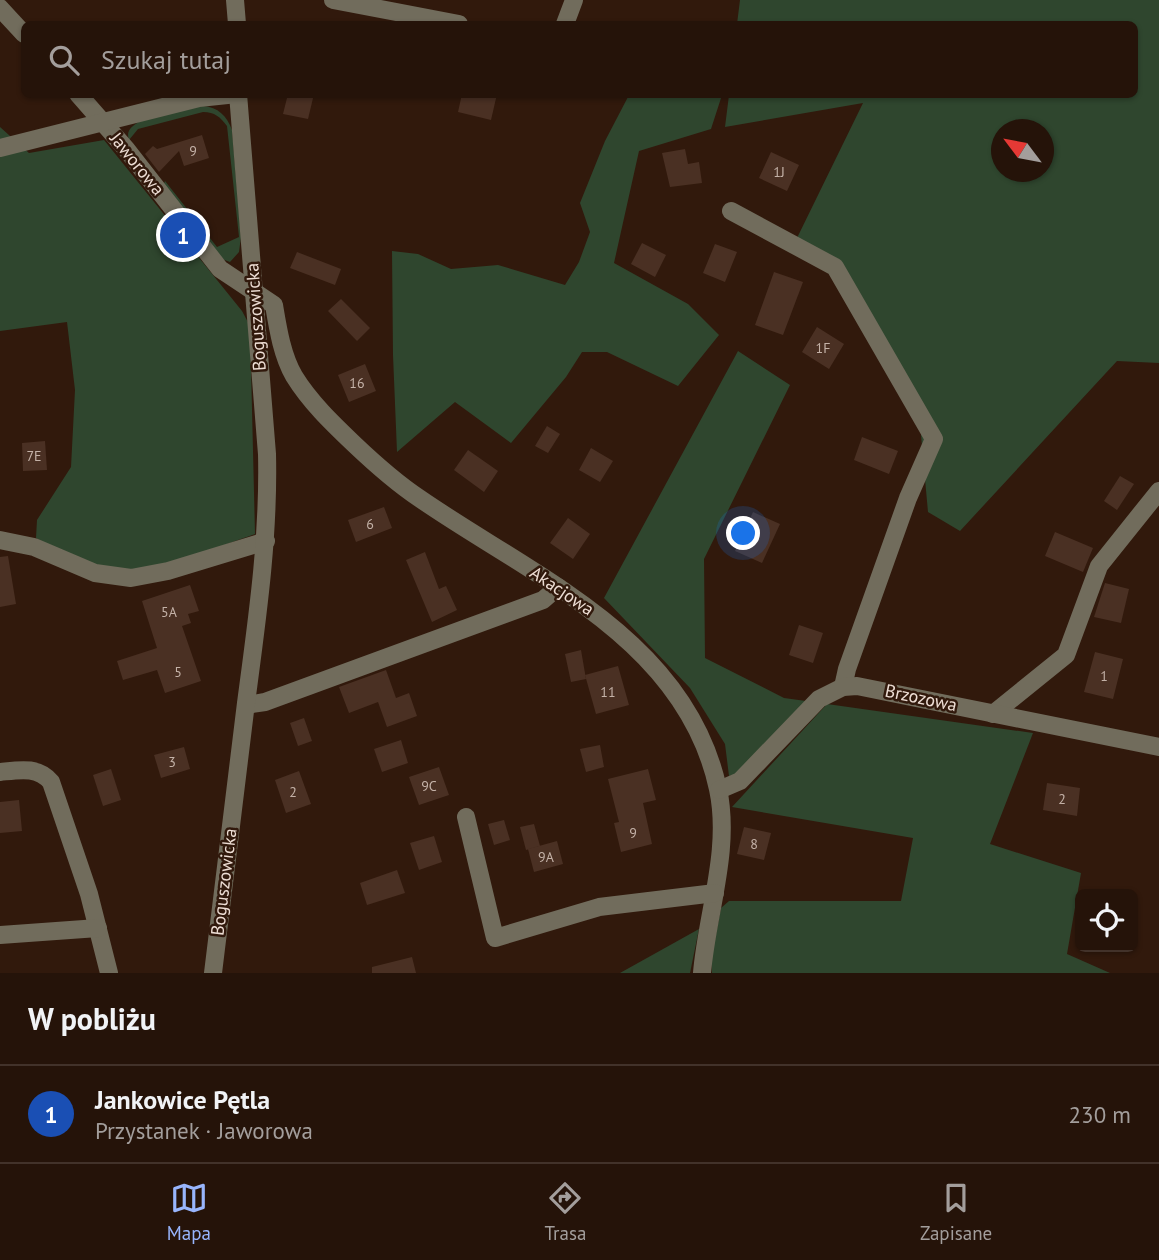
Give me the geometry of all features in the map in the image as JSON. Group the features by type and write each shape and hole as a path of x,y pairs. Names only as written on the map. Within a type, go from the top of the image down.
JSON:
{"street":[{"path":"235,0 237,21"},
{"path":"332,0 443,21"},
{"path":"566,21 574,0"},
{"path":"0,8 13,27"},
{"name":"Jaworowa","path":"82,98 220,269 254,290"},
{"path":"0,148 199,98"},
{"name":"Boguszowicka","path":"213,973 266,541 267,454 237,98"},
{"path":"719,790 740,781 806,711 831,692 843,687 908,498 934,439 835,267 732,211"},
{"name":"Akacjowa","path":"254,290 274,305 284,352 293,374 307,396 332,423 376,464 419,498 600,616 630,642 689,710 719,790 722,828 702,973"},
{"path":"993,714 1066,655 1099,566 1159,491"},
{"path":"0,540 34,547 94,573 131,578 168,571 266,541"},
{"path":"246,705 265,702 543,600 558,587"},
{"name":"Brzozowa","path":"843,687 871,687 1159,747"},
{"path":"0,772 34,771 51,782 70,835 109,973"},
{"path":"466,817 495,938 599,907 715,893"},
{"path":"0,935 98,928"}],"green space":[{"path":"740,0 1159,0 1159,363 1117,361 960,531 928,512 921,435 929,419 840,260 797,238 863,103 725,127 729,98 1138,98 1138,21 737,21"},
{"path":"627,98 721,98 711,129 639,151 614,263 688,304 719,335 678,386 607,352 582,352 566,377 511,443 455,402 397,452 392,251 418,254 451,269 498,265 565,285 579,262 590,232 580,203 605,141"},
{"path":"203,106 221,113 232,130 241,237 239,252 230,262 222,259 163,186 165,181 217,247 239,237 227,126 214,114 203,112 138,129 129,140 128,138 128,132 138,122"},
{"path":"0,127 29,153 104,140 242,311 250,326 255,534 158,566 118,570 84,562 36,538 37,520 71,467 75,390 67,322 0,331"},
{"path":"738,351 790,385 704,559 705,658 784,698 806,701 740,773 729,776 725,744 690,688 604,598"},
{"path":"827,704 1033,733 990,844 1081,873 1078,889 1075,889 1075,908 1067,954 1110,973 712,973 711,960 721,908 729,901 901,901 913,838 732,807"},
{"path":"699,929 690,973 620,973"}],"building":[{"path":"287,98 313,98 308,119 283,114"},
{"path":"461,98 496,98 491,120 458,112"},
{"path":"202,135 209,158 184,166 179,151 159,172 145,154 153,146 157,149"},
{"path":"685,149 688,164 699,162 702,183 670,187 662,153"},
{"path":"771,152 799,165 787,191 759,178"},
{"path":"642,243 666,255 655,277 631,264"},
{"path":"715,244 737,252 725,282 703,273"},
{"path":"297,252 341,269 335,285 290,268"},
{"path":"774,272 803,282 783,335 755,325"},
{"path":"341,299 370,328 357,341 328,311"},
{"path":"817,327 844,344 829,369 802,352"},
{"path":"365,364 376,391 349,402 338,375"},
{"path":"547,426 560,434 548,453 535,446"},
{"path":"862,437 898,451 889,474 854,460"},
{"path":"45,441 47,470 23,471 22,443"},
{"path":"591,448 613,461 600,482 579,470"},
{"path":"468,450 498,471 484,492 454,470"},
{"path":"1120,476 1134,484 1117,510 1104,501"},
{"path":"384,507 392,528 356,542 348,520"},
{"path":"753,512 780,524 762,563 735,551"},
{"path":"568,518 590,534 573,559 550,543"},
{"path":"1055,532 1093,548 1083,572 1045,556"},
{"path":"425,552 439,589 446,586 457,610 432,622 406,560"},
{"path":"8,556 16,604 0,607 0,557"},
{"path":"1105,583 1129,589 1121,623 1094,617"},
{"path":"190,585 199,611 188,614 191,623 182,626 201,681 165,693 157,670 123,680 117,661 157,648 142,601"},
{"path":"799,625 823,633 813,663 789,655"},
{"path":"581,650 586,679 571,682 565,654"},
{"path":"1095,652 1123,659 1113,699 1084,692"},
{"path":"618,666 629,705 596,714 585,675"},
{"path":"386,670 396,698 409,693 417,716 387,727 378,702 349,713 339,687"},
{"path":"304,718 312,741 298,746 290,723"},
{"path":"401,740 408,763 382,772 374,749"},
{"path":"600,745 604,767 586,772 580,749"},
{"path":"184,747 190,769 161,778 154,755"},
{"path":"439,767 449,795 419,805 409,777"},
{"path":"111,769 121,800 103,806 93,775"},
{"path":"648,769 656,800 643,803 652,844 621,852 614,823 619,822 608,779"},
{"path":"299,771 311,804 286,813 275,780"},
{"path":"1047,783 1080,788 1077,816 1043,810"},
{"path":"19,800 22,831 0,833 0,802"},
{"path":"504,820 510,840 494,845 488,824"},
{"path":"534,824 540,846 526,850 520,827"},
{"path":"744,827 771,833 764,860 737,854"},
{"path":"434,836 442,862 419,870 410,843"},
{"path":"557,841 563,864 534,872 528,849"},
{"path":"397,870 405,893 367,905 360,883"},
{"path":"412,957 416,973 372,973 372,967"}],"place":[{"name":"Jankowice Pętla","path":"183,235"}]}
